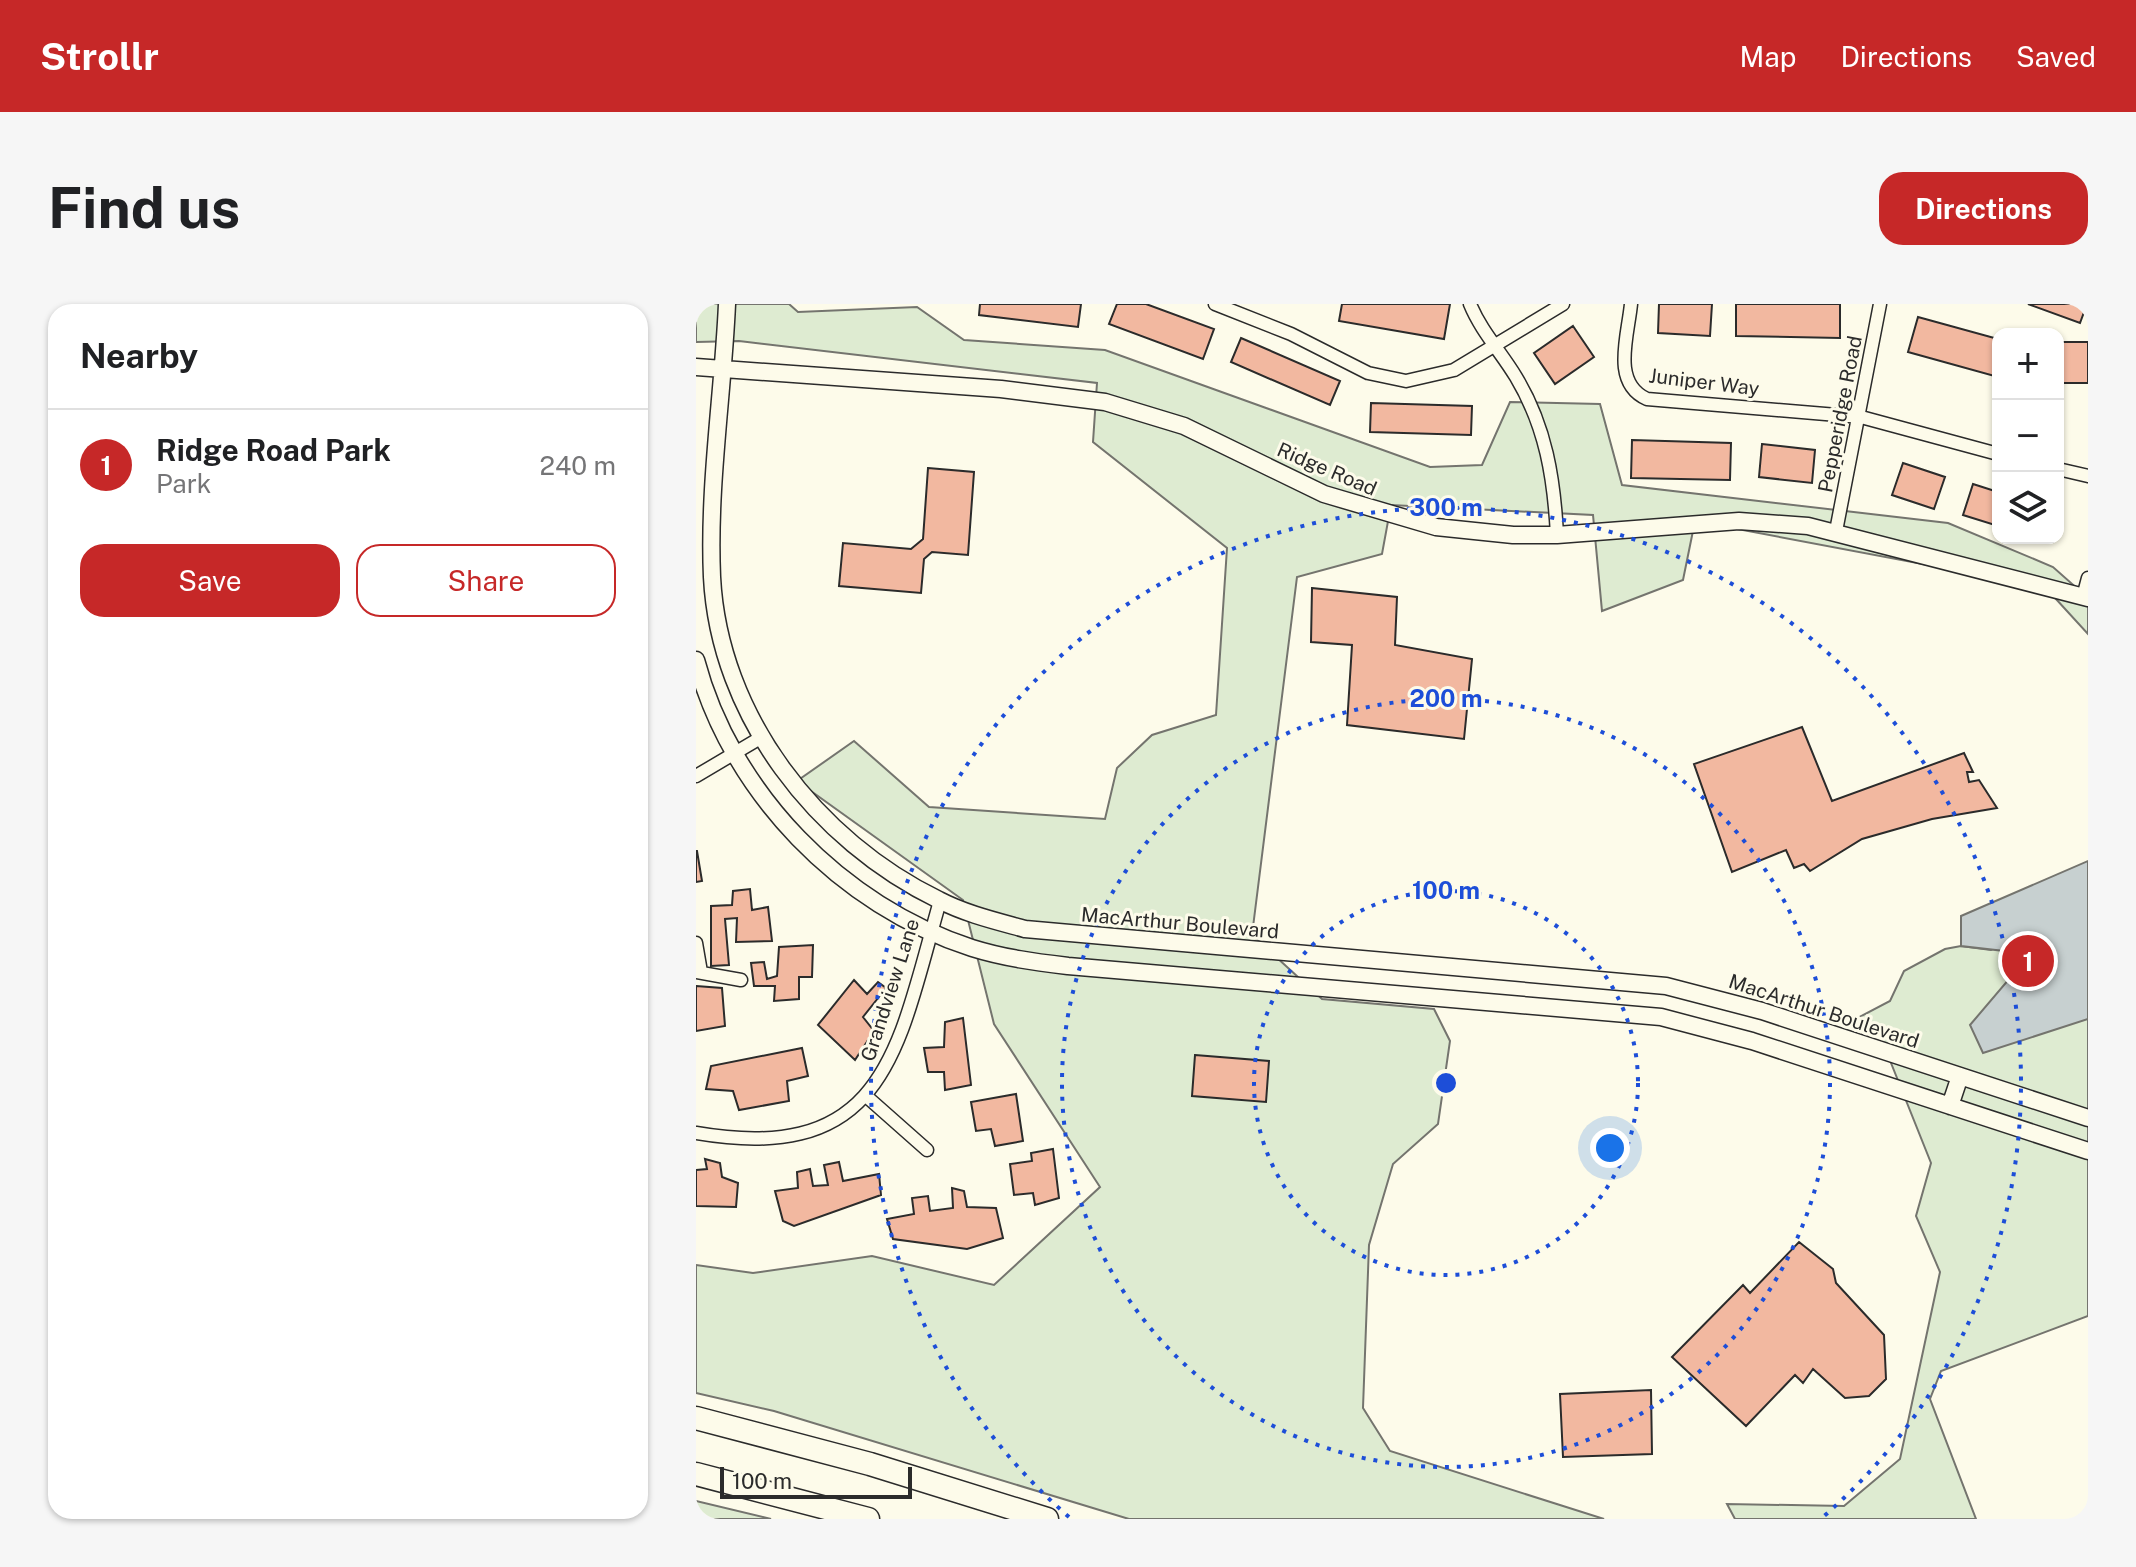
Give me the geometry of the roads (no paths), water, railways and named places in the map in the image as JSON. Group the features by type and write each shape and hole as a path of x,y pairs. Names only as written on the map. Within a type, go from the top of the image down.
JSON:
{"highway":[{"path":"696,1418 870,1464 1047,1519"},
{"path":"696,1474 868,1519"}],"main road":[{"name":"MacArthur Boulevard","path":"727,304 711,536 712,580 730,665 762,737 804,797 868,858 940,901 1025,929 1666,986 1716,997 2088,1118"},
{"name":"Ridge Road","path":"696,367 1001,389 1105,402 1184,426 1289,478 1361,507 1474,532 1557,535 1739,521 1836,531 2086,598"},
{"path":"696,660 715,715 734,753 781,818 812,851 849,883 931,932 996,954 1056,965 1661,1017 1723,1032 2088,1151"},
{"path":"1950,1106 1960,1076"}],"street":[{"path":"1215,304 1385,379 1406,381 1438,376 1495,346 1563,304"},
{"path":"1470,304 1515,375 1541,428 1555,489 1557,535"},
{"name":"Juniper Way","path":"1631,304 1624,368 1626,379 1638,395 1647,399 1861,417"},
{"name":"Pepperidge Road","path":"1836,531 1861,417 1880,304"},
{"path":"1861,417 1992,452"},
{"path":"2064,470 2088,476"},
{"path":"2086,598 2088,578"},
{"path":"696,776 762,737"},
{"name":"Grandview Lane","path":"696,1133 752,1140 795,1136 832,1121 866,1096 884,1074 900,1035 940,901"},
{"path":"696,943 699,972 741,980"},
{"path":"866,1096 927,1150"}],"place":[{"name":"Ridge Road Park","path":"2028,961"}]}
